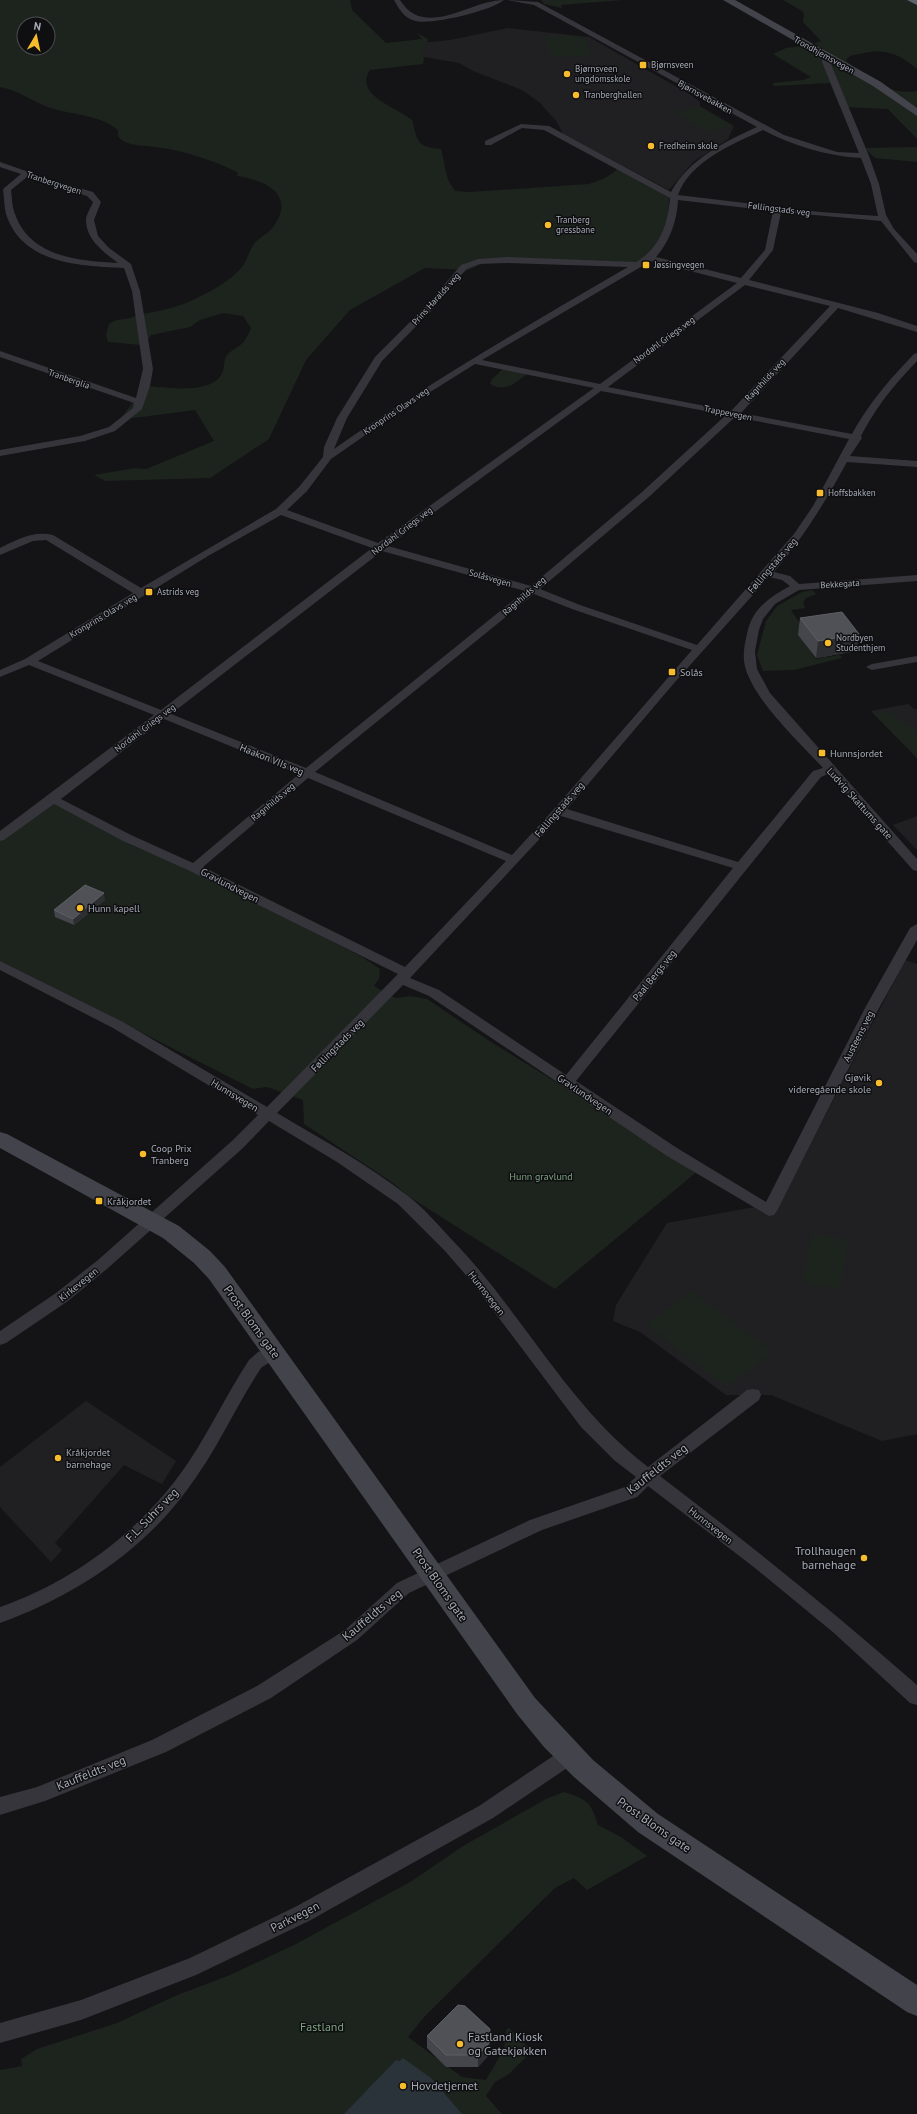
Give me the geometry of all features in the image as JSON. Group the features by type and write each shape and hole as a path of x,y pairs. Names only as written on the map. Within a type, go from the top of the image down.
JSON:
{"highway":[{"path":"912,0 917,2"}],"main road":[{"name":"Trondhjemsvegen","path":"728,0 896,96 917,113"},
{"name":"Prost Bloms gate","path":"0,1139 171,1232 202,1257 217,1273 526,1706 569,1756 621,1802 648,1823 917,2002"}],"street":[{"path":"397,0 409,15 426,20 447,17 501,0"},
{"name":"Bjørnsvebakken","path":"510,0 536,3 761,128 781,137 815,148 845,155 865,156"},
{"path":"831,59 826,60 826,62 835,89 865,156 877,191 879,207 883,219 917,260"},
{"path":"488,143 521,126 546,128 674,197"},
{"name":"Kronprins Olavs veg","path":"0,674 29,660 204,554 280,511 303,489 328,457 400,407 474,361 650,258 659,248 666,236 671,224 674,197 684,177 706,157 720,148 761,128"},
{"name":"Tranbergvegen","path":"0,164 26,174 90,194 94,197 97,202 90,220 94,236 106,250 128,266"},
{"path":"0,453 82,439 112,428 137,409 145,386 148,369 136,291 128,266 89,264 67,259 41,252 26,241 11,221 7,204 7,189 26,174"},
{"name":"Føllingstads veg","path":"674,197 883,219"},
{"name":"Nordahl Griegs veg","path":"0,837 53,799 380,547 742,283 768,250 778,209"},
{"path":"650,258 742,283 836,305 917,329"},
{"name":"Prins Haralds veg","path":"328,457 328,447 342,418 378,359 429,308 452,279 464,267 478,262 507,260 640,265"},
{"name":"Ragnhilds veg","path":"194,868 307,773 474,639 531,589 646,494 733,414 836,305"},
{"name":"Tranberglia","path":"0,354 139,402"},
{"name":"Føllingstads veg","path":"152,1222 238,1144 266,1114 316,1067 514,860 558,811 660,691 767,573 806,524 857,438 872,408 882,394 917,356"},
{"name":"Trappevegen","path":"474,361 857,438"},
{"path":"0,442 15,450"},
{"path":"845,459 917,464"},
{"name":"Solåsvegen","path":"280,511 315,525 380,547 531,589 576,607 699,649"},
{"path":"0,552 35,536 49,537 141,593"},
{"path":"767,573 786,578 797,587"},
{"name":"Bekkegata","path":"797,587 917,578"},
{"name":"Ludvig Skattums gate","path":"797,587 776,598 764,608 757,618 748,655 756,680 763,692 830,770 917,867"},
{"path":"872,667 917,659"},
{"name":"Haakon VIIs veg","path":"29,660 307,773 514,860"},
{"name":"Paal Bergs veg","path":"568,1082 817,774 830,770"},
{"name":"Gravlundvegen","path":"53,799 127,838 194,868 404,976 434,993 672,1152 769,1211"},
{"path":"558,811 741,867"},
{"name":"Austeens veg","path":"769,1211 872,1008 917,928"},
{"name":"Hunnsvegen","path":"0,965 118,1025 342,1158 403,1200 450,1247 476,1277 587,1422 620,1455 810,1603 917,1697"},
{"name":"Kirkevegen","path":"0,1339 62,1297 152,1222"},
{"name":"F.L. Suhrs veg","path":"0,1615 36,1600 84,1575 124,1544 152,1519 181,1486 255,1364 264,1356 274,1352"},
{"name":"Kauffeldts veg","path":"0,1806 38,1795 159,1746 264,1692 351,1635 403,1588 536,1525 631,1492 648,1476 753,1396"},
{"name":"Parkvegen","path":"0,2033 89,2007 196,1964 302,1914 486,1812 569,1756"}],"shaded area":[{"name":"Bjørnsveen ungdomsskole","path":"508,28 589,37 691,95 700,102 700,106 734,126 728,139 693,162 669,190 563,134 557,122 539,102 522,90 473,71 459,63 372,48 450,40"},
{"path":"908,704 914,709 917,709 917,758 871,711"},
{"path":"917,816 917,850 893,825"},
{"name":"Gjøvik videregående skole","path":"905,960 917,964 917,1434 882,1441 771,1395 726,1395 640,1332 613,1321 616,1305 667,1223 781,1202"},
{"path":"86,1401 176,1461 162,1484 124,1465 55,1543 62,1550 51,1562 0,1507 0,1467"},
{"name":"Hovdetjernet","path":"403,2058 431,2078 462,2114 344,2114 396,2060 400,2061"}],"green space":[{"path":"0,0 350,0 352,10 386,43 422,39 417,33 428,39 426,47 420,47 424,59 423,64 370,70 366,79 367,87 379,100 412,120 419,142 427,147 441,149 447,176 455,191 469,192 589,184 609,176 619,167 669,194 668,228 653,258 624,265 489,261 468,270 425,268 350,310 306,360 269,439 210,478 106,481 94,475 135,468 146,469 214,441 195,410 134,418 123,416 144,386 194,388 212,383 221,375 227,355 243,342 251,328 243,316 223,313 200,320 190,327 151,335 146,343 141,345 108,342 106,335 109,324 116,320 130,318 186,303 194,300 228,280 243,265 256,242 273,227 279,216 281,206 280,198 267,185 248,178 237,176 237,172 215,162 159,147 127,143 118,136 118,130 102,121 42,105 7,88 0,87"},
{"path":"541,0 623,0 561,5 562,8 544,4"},
{"path":"783,0 917,0 917,69 900,57 885,52 870,52 850,56 846,60 862,74 886,87 900,91 917,91 917,139 888,109 840,107 830,83 774,86 773,83 803,80 811,77 773,54 786,48 810,45 821,41 803,22 804,14 802,11"},
{"path":"546,36 572,36 585,38 592,56 551,57"},
{"path":"700,107 733,126 706,131 674,112"},
{"path":"917,147 917,162 875,158 864,148"},
{"path":"503,369 527,374 510,386 500,388 490,384 492,379"},
{"path":"812,590 816,594 806,598 803,603 805,608 791,610 807,634 804,642 816,659 825,657 824,655 827,655 828,657 840,655 842,658 794,670 763,671 757,655 766,621 777,606 802,592"},
{"path":"889,711 905,724 917,730 917,758 874,714"},
{"name":"Hunn gravlund","path":"53,803 133,846 200,873 362,957 380,969 379,979 374,986 396,998 411,996 427,999 491,1042 699,1170 555,1289 408,1196 393,1183 304,1124 303,1100 267,1087 253,1089 0,961 0,839"},
{"path":"812,1234 848,1240 840,1289 803,1283"},
{"path":"692,1291 773,1352 727,1387 646,1325"},
{"name":"Fastland","path":"564,1792 587,1802 593,1811 598,1825 621,1837 647,1856 587,1890 574,1878 555,1888 425,2016 408,2037 462,2077 486,2080 504,2049 506,2030 509,2028 529,2048 529,2054 509,2074 495,2082 486,2096 502,2114 0,2114 0,2070 22,2066 21,2059 37,2049 117,2023 175,1996 230,1975 294,1945 412,1881 463,1846 546,1799"}],"building":[{"path":"842,612 859,634 818,641 800,618"},
{"path":"85,885 104,893 73,919 54,910"},
{"name":"Fastland Kiosk og Gatekjøkken","path":"458,2005 465,2006 490,2029 489,2043 478,2055 446,2055 427,2036"}],"place":[{"name":"Bjørnsveen","path":"643,65"},
{"name":"Bjørnsveen ungdomsskole","path":"567,74"},
{"name":"Tranberghallen","path":"576,95"},
{"name":"Fredheim skole","path":"651,146"},
{"name":"Tranberg gressbane","path":"548,225"},
{"name":"Jøssingvegen","path":"646,265"},
{"name":"Hoffsbakken","path":"820,493"},
{"name":"Astrids veg","path":"149,592"},
{"name":"Nordbyen Studenthjem","path":"828,643"},
{"name":"Solås","path":"672,672"},
{"name":"Hunnsjordet","path":"822,753"},
{"name":"Hunn kapell","path":"80,908"},
{"name":"Gjøvik videregående skole","path":"879,1083"},
{"name":"Coop Prix Tranberg","path":"143,1154"},
{"name":"Kråkjordet","path":"99,1201"},
{"name":"Kråkjordet barnehage","path":"58,1458"},
{"name":"Trollhaugen barnehage","path":"864,1558"},
{"name":"Fastland Kiosk og Gatekjøkken","path":"460,2044"},
{"name":"Hovdetjernet","path":"403,2086"}]}
